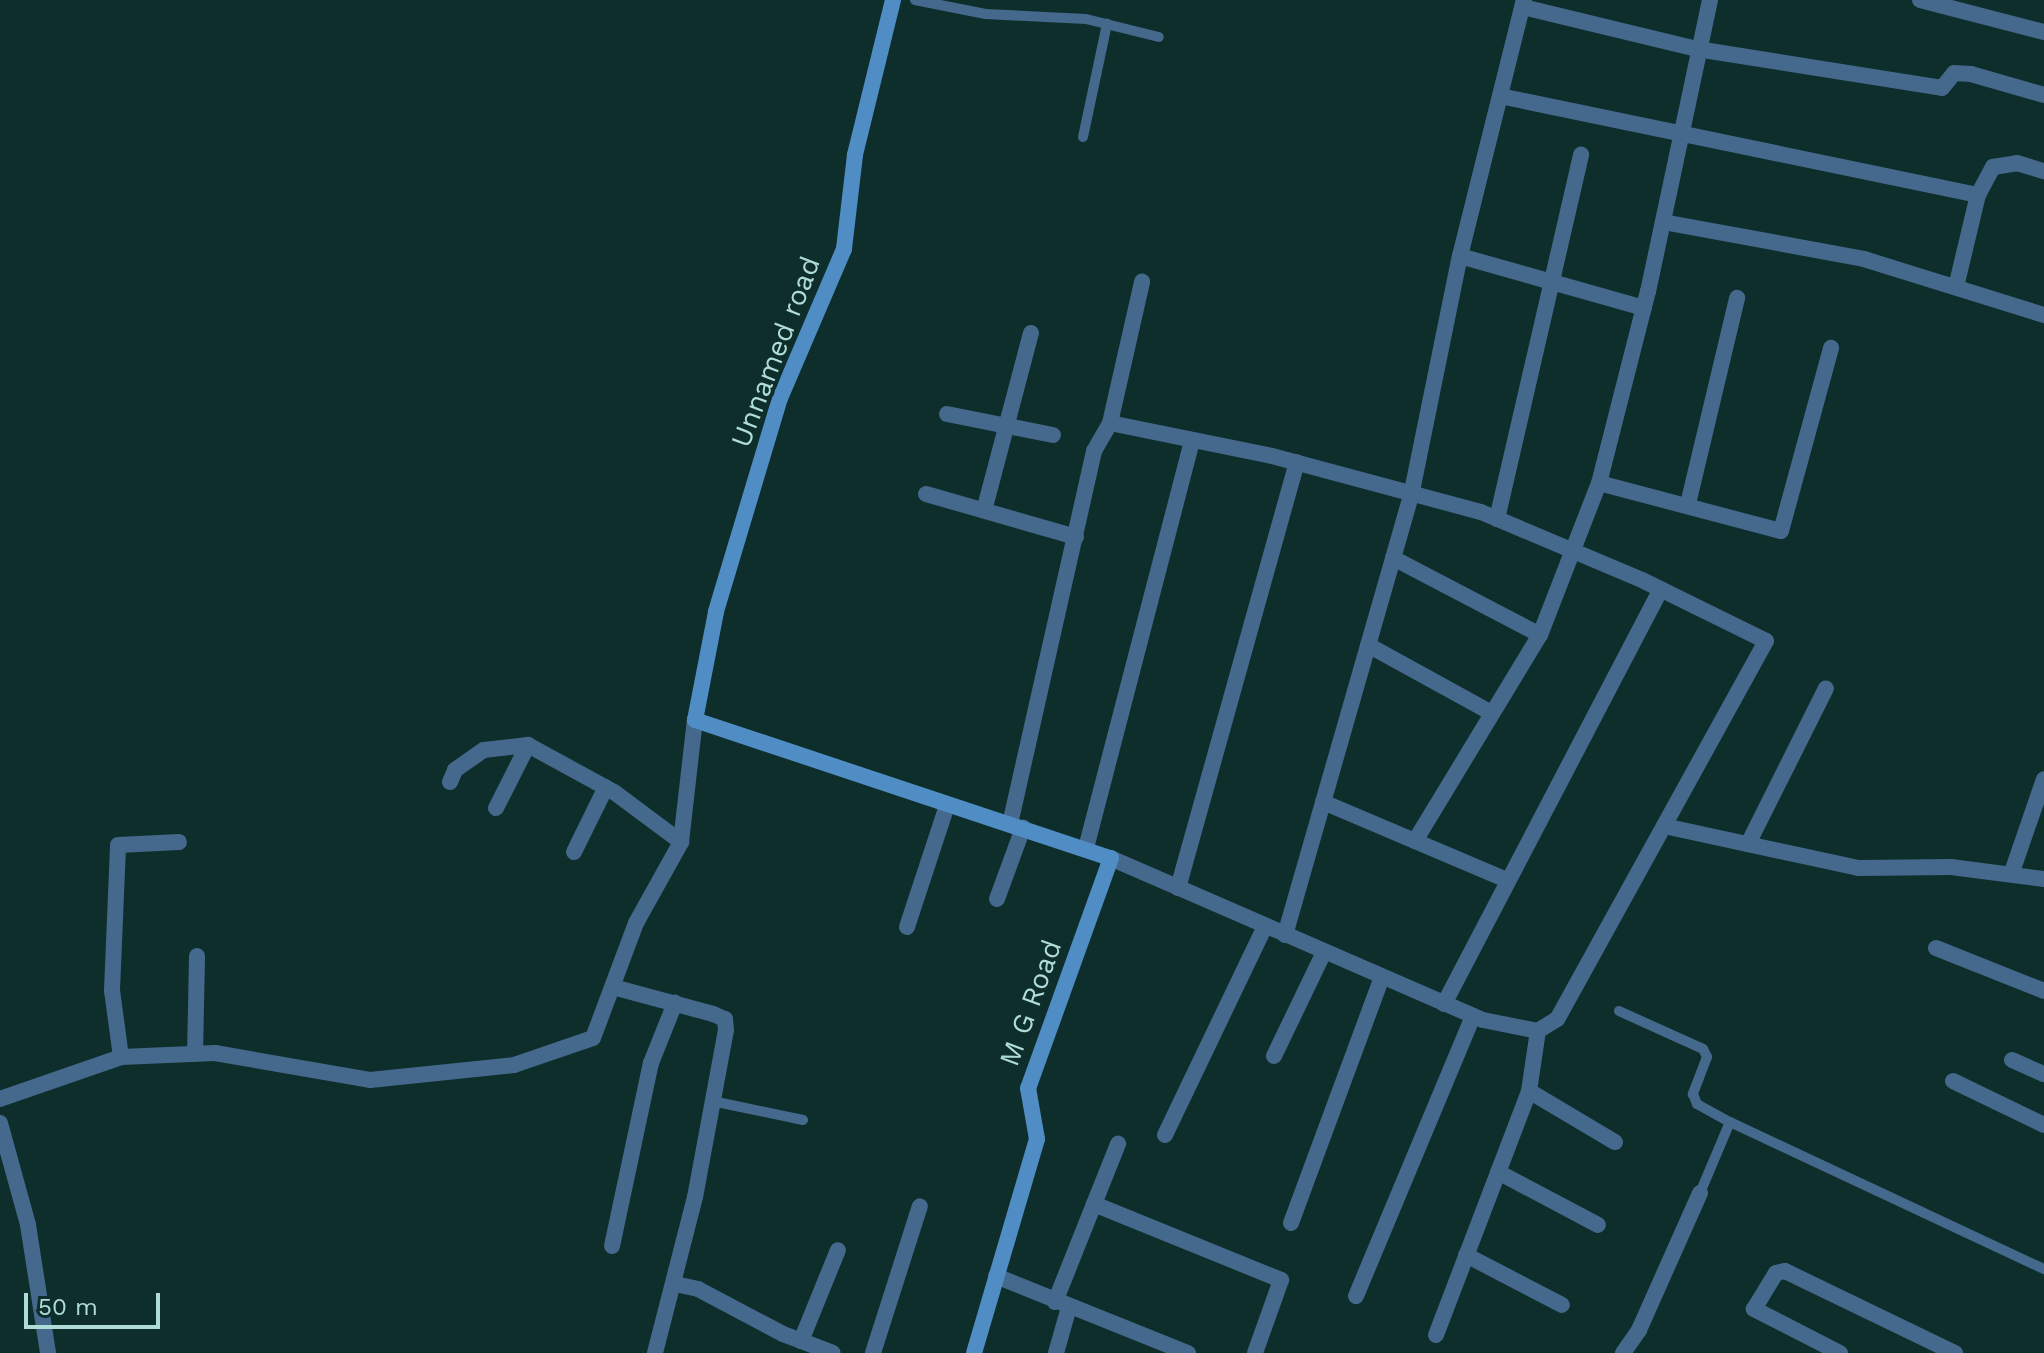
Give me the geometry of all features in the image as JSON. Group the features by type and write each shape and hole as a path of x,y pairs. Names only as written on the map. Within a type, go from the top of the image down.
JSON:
{"street":[{"name":"Unnamed road","path":"695,720 716,612 780,398 844,249 855,155 893,0"},
{"path":"1415,841 1490,712 1540,635 1576,551 1599,483 1644,308 1683,132 1697,49 1710,0"},
{"path":"1920,0 1964,5 2044,32"},
{"path":"1285,935 1412,491 1460,256 1524,4 1697,49 1942,88 1954,73 1971,74 2044,95"},
{"path":"1500,96 1978,195"},
{"path":"1497,519 1581,155"},
{"path":"1956,287 1978,195 1993,167 2017,163 2044,171"},
{"path":"1663,222 1864,259 2043,312"},
{"path":"1460,256 1644,308"},
{"path":"997,899 1016,826 1094,451 1110,423 1142,282"},
{"path":"1688,504 1737,298"},
{"path":"985,507 1031,333"},
{"path":"1599,483 1781,531 1831,348"},
{"path":"947,414 1053,435"},
{"path":"0,1099 121,1057 195,1054 370,1080 514,1065 593,1038 636,923 681,842 695,720 1086,848 1473,1016 1538,1031 1557,1019 1766,641 1661,589 1497,519 1412,491 1297,462 1110,423"},
{"path":"1086,848 1192,442"},
{"path":"1178,888 1297,462"},
{"path":"926,494 985,507 1076,537"},
{"path":"1393,558 1540,635"},
{"path":"1444,1004 1661,589"},
{"path":"1368,645 1490,712"},
{"path":"1748,844 1826,688"},
{"path":"450,782 455,770 484,750 528,745 606,787 681,842"},
{"path":"496,808 528,745"},
{"path":"2012,872 2044,779"},
{"path":"574,852 606,787"},
{"path":"1323,802 1507,880"},
{"path":"907,927 947,805"},
{"path":"1664,826 1859,868 2012,872 2044,879"},
{"path":"121,1057 112,990 118,845 179,842"},
{"name":"M G Road","path":"974,1353 1037,1139 1028,1088 1111,858"},
{"path":"1165,1135 1265,926"},
{"path":"1936,948 2044,991"},
{"path":"1274,1056 1324,952"},
{"path":"195,1054 197,956"},
{"path":"1291,1223 1382,977"},
{"path":"613,987 725,1019 712,1101 675,1284 655,1353"},
{"path":"612,1246 651,1063 675,1003"},
{"path":"1356,1296 1473,1016"},
{"path":"1436,1335 1529,1091 1538,1031"},
{"path":"2012,1060 2044,1074"},
{"path":"1953,1081 2044,1125"},
{"path":"1529,1091 1615,1142"},
{"path":"0,1123 28,1225 48,1353"},
{"path":"1056,1353 1062,1305 1094,1204 1118,1144"},
{"path":"1498,1172 1598,1225"},
{"path":"1623,1353 1639,1330 1700,1193"},
{"path":"1094,1204 1281,1280 1255,1353"},
{"path":"873,1353 920,1206"},
{"path":"801,1341 838,1250"},
{"path":"1466,1255 1562,1305"},
{"path":"1840,1353 1754,1309 1776,1273 1785,1271 1955,1353"},
{"path":"996,1276 1148,1347 1188,1353"},
{"path":"675,1284 698,1289 801,1341 833,1353"}],"lane":[{"path":"915,0 986,14 1107,24 1159,37"},
{"path":"1083,137 1107,24"},
{"path":"1619,1011 1703,1049 1707,1057 1693,1094 1697,1104 2044,1269"},
{"path":"712,1101 803,1120"},
{"path":"1700,1193 1730,1122"}]}
